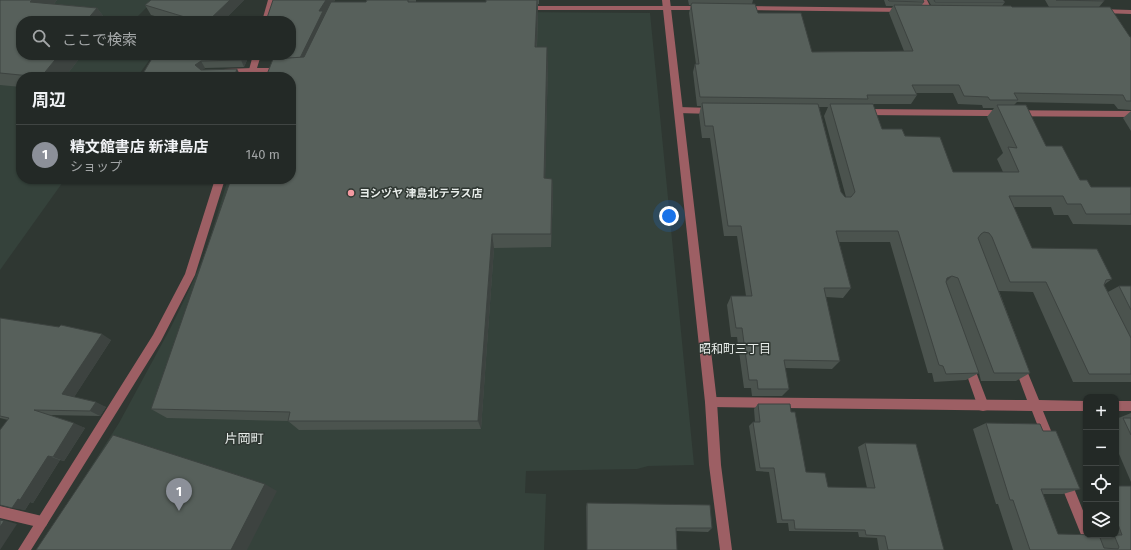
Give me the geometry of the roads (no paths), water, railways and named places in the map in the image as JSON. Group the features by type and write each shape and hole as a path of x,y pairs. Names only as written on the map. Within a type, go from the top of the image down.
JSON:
{"street":[{"path":"267,16 272,0"},
{"path":"738,8 924,10 923,0"},
{"path":"520,8 666,4 714,8"},
{"path":"666,4 711,402 715,465 726,550"},
{"path":"1092,11 1131,12"},
{"path":"253,72 256,60"},
{"path":"278,72 291,71"},
{"path":"678,110 725,111"},
{"path":"854,112 1131,114"},
{"path":"24,550 157,338 190,275 218,184"},
{"path":"965,356 983,406"},
{"path":"1016,356 1055,456"},
{"path":"711,402 1083,406"},
{"path":"1119,406 1131,406"},
{"path":"1061,470 1083,525"},
{"path":"0,512 42,522"}],"place":[{"name":"ヨシヅヤ 津島北テラス店","path":"351,193"},
{"name":"精文館書店 新津島店","path":"179,511"}],"district":[{"name":"昭和町三丁目","path":"735,349"},
{"name":"片岡町","path":"244,438"}]}
